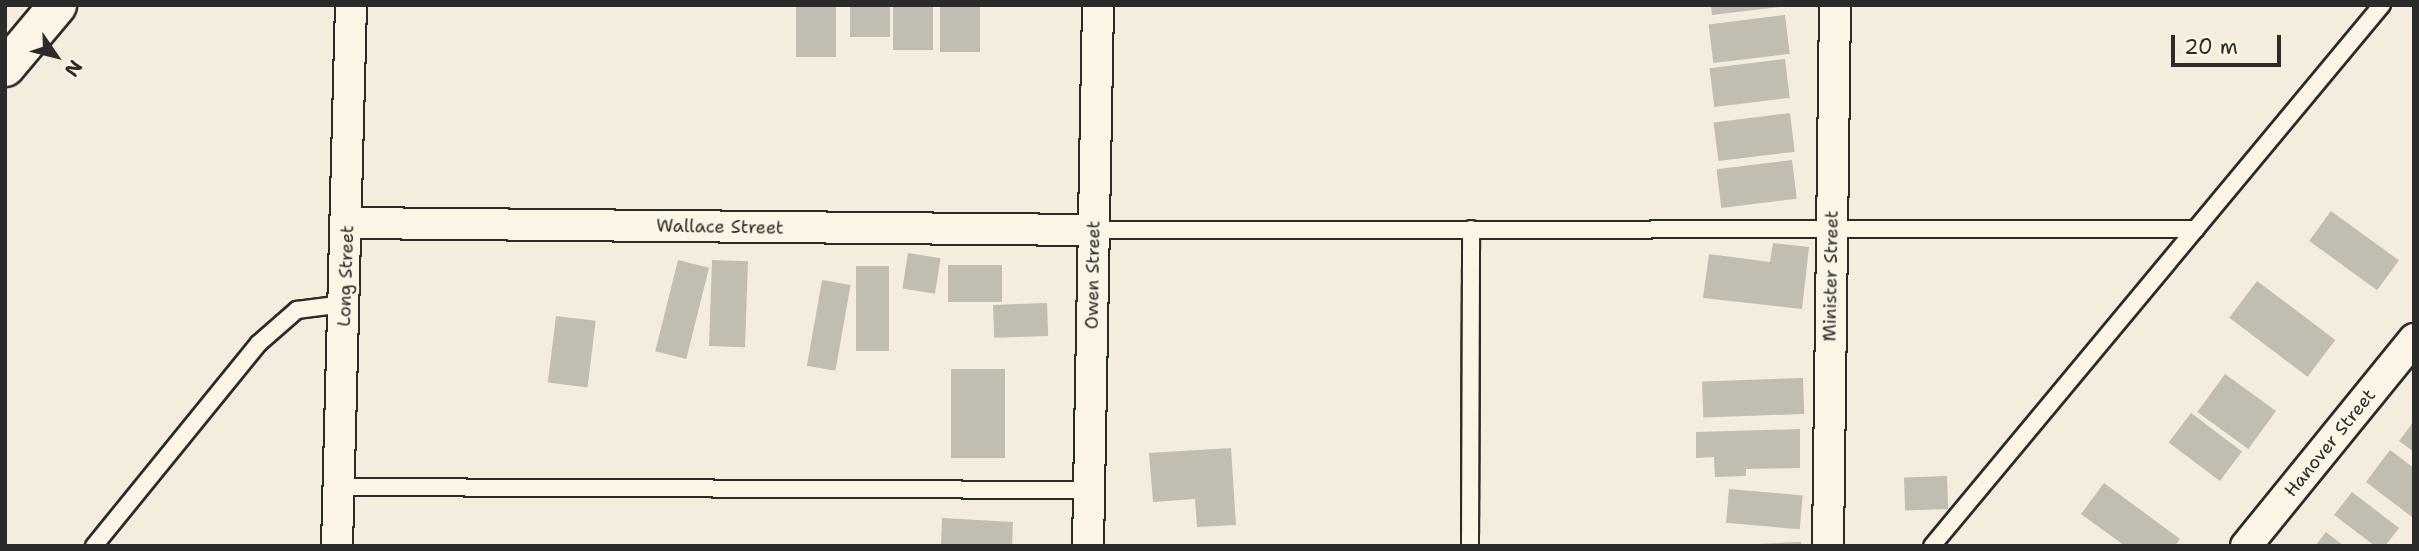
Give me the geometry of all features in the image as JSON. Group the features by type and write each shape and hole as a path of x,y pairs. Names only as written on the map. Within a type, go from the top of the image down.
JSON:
{"street":[{"path":"5,67 57,5"},
{"name":"Long Street","path":"337,546 348,223 351,5"},
{"name":"Owen Street","path":"1088,546 1098,5"},
{"name":"Minister Street","path":"1828,546 1835,5"},
{"name":"Wallace Street","path":"348,223 1093,230"},
{"name":"Hanover Street","path":"2246,546 2414,340"}],"lane":[{"path":"1933,546 2382,5"},
{"path":"1093,230 1832,227 2196,229"},
{"path":"1469,546 1471,229"},
{"path":"94,546 258,344 297,310 344,304"},
{"path":"338,487 1089,490"}],"building":[{"path":"796,5 836,5 836,57 796,57"},
{"path":"850,5 890,5 890,37 850,37"},
{"path":"893,5 933,5 933,50 893,50"},
{"path":"940,5 980,5 980,52 940,52"},
{"path":"1711,5 1779,5 1779,7 1712,15"},
{"path":"1785,15 1790,54 1713,63 1709,24"},
{"path":"1785,59 1790,98 1714,107 1710,68"},
{"path":"1790,113 1795,152 1718,161 1714,122"},
{"path":"1792,160 1797,199 1721,208 1717,169"},
{"path":"2331,211 2399,260 2377,290 2309,241"},
{"path":"1773,243 1809,247 1802,309 1703,298 1709,254 1770,262"},
{"path":"908,253 941,258 935,294 902,289"},
{"path":"678,260 709,268 686,359 655,351"},
{"path":"712,260 748,261 745,347 709,346"},
{"path":"948,265 1002,265 1002,302 948,302"},
{"path":"856,266 889,266 889,351 856,351"},
{"path":"822,280 851,285 835,371 807,366"},
{"path":"2257,281 2335,340 2308,377 2229,318"},
{"path":"1047,303 1048,336 994,338 993,305"},
{"path":"556,316 596,321 588,387 548,383"},
{"path":"951,369 1005,369 1005,458 951,458"},
{"path":"2225,374 2276,411 2248,449 2197,412"},
{"path":"1803,378 1804,414 1703,418 1702,382"},
{"path":"2191,413 2242,452 2220,481 2169,443"},
{"path":"2414,421 2414,452 2399,441"},
{"path":"1800,429 1800,468 1746,469 1746,476 1715,477 1714,457 1696,458 1696,432"},
{"path":"1231,448 1236,525 1197,527 1195,499 1153,502 1149,453"},
{"path":"2390,450 2414,468 2412,517 2366,482"},
{"path":"1947,476 1948,509 1905,510 1904,478"},
{"path":"2104,483 2180,539 2175,546 2125,546 2081,514"},
{"path":"1729,489 1803,495 1800,529 1726,523"},
{"path":"2352,492 2399,528 2385,546 2375,546 2334,515"},
{"path":"942,518 1013,522 1012,546 941,546"},
{"path":"2326,532 2344,546 2315,546"},
{"path":"1801,542 1801,546 1756,546 1756,544"}]}
